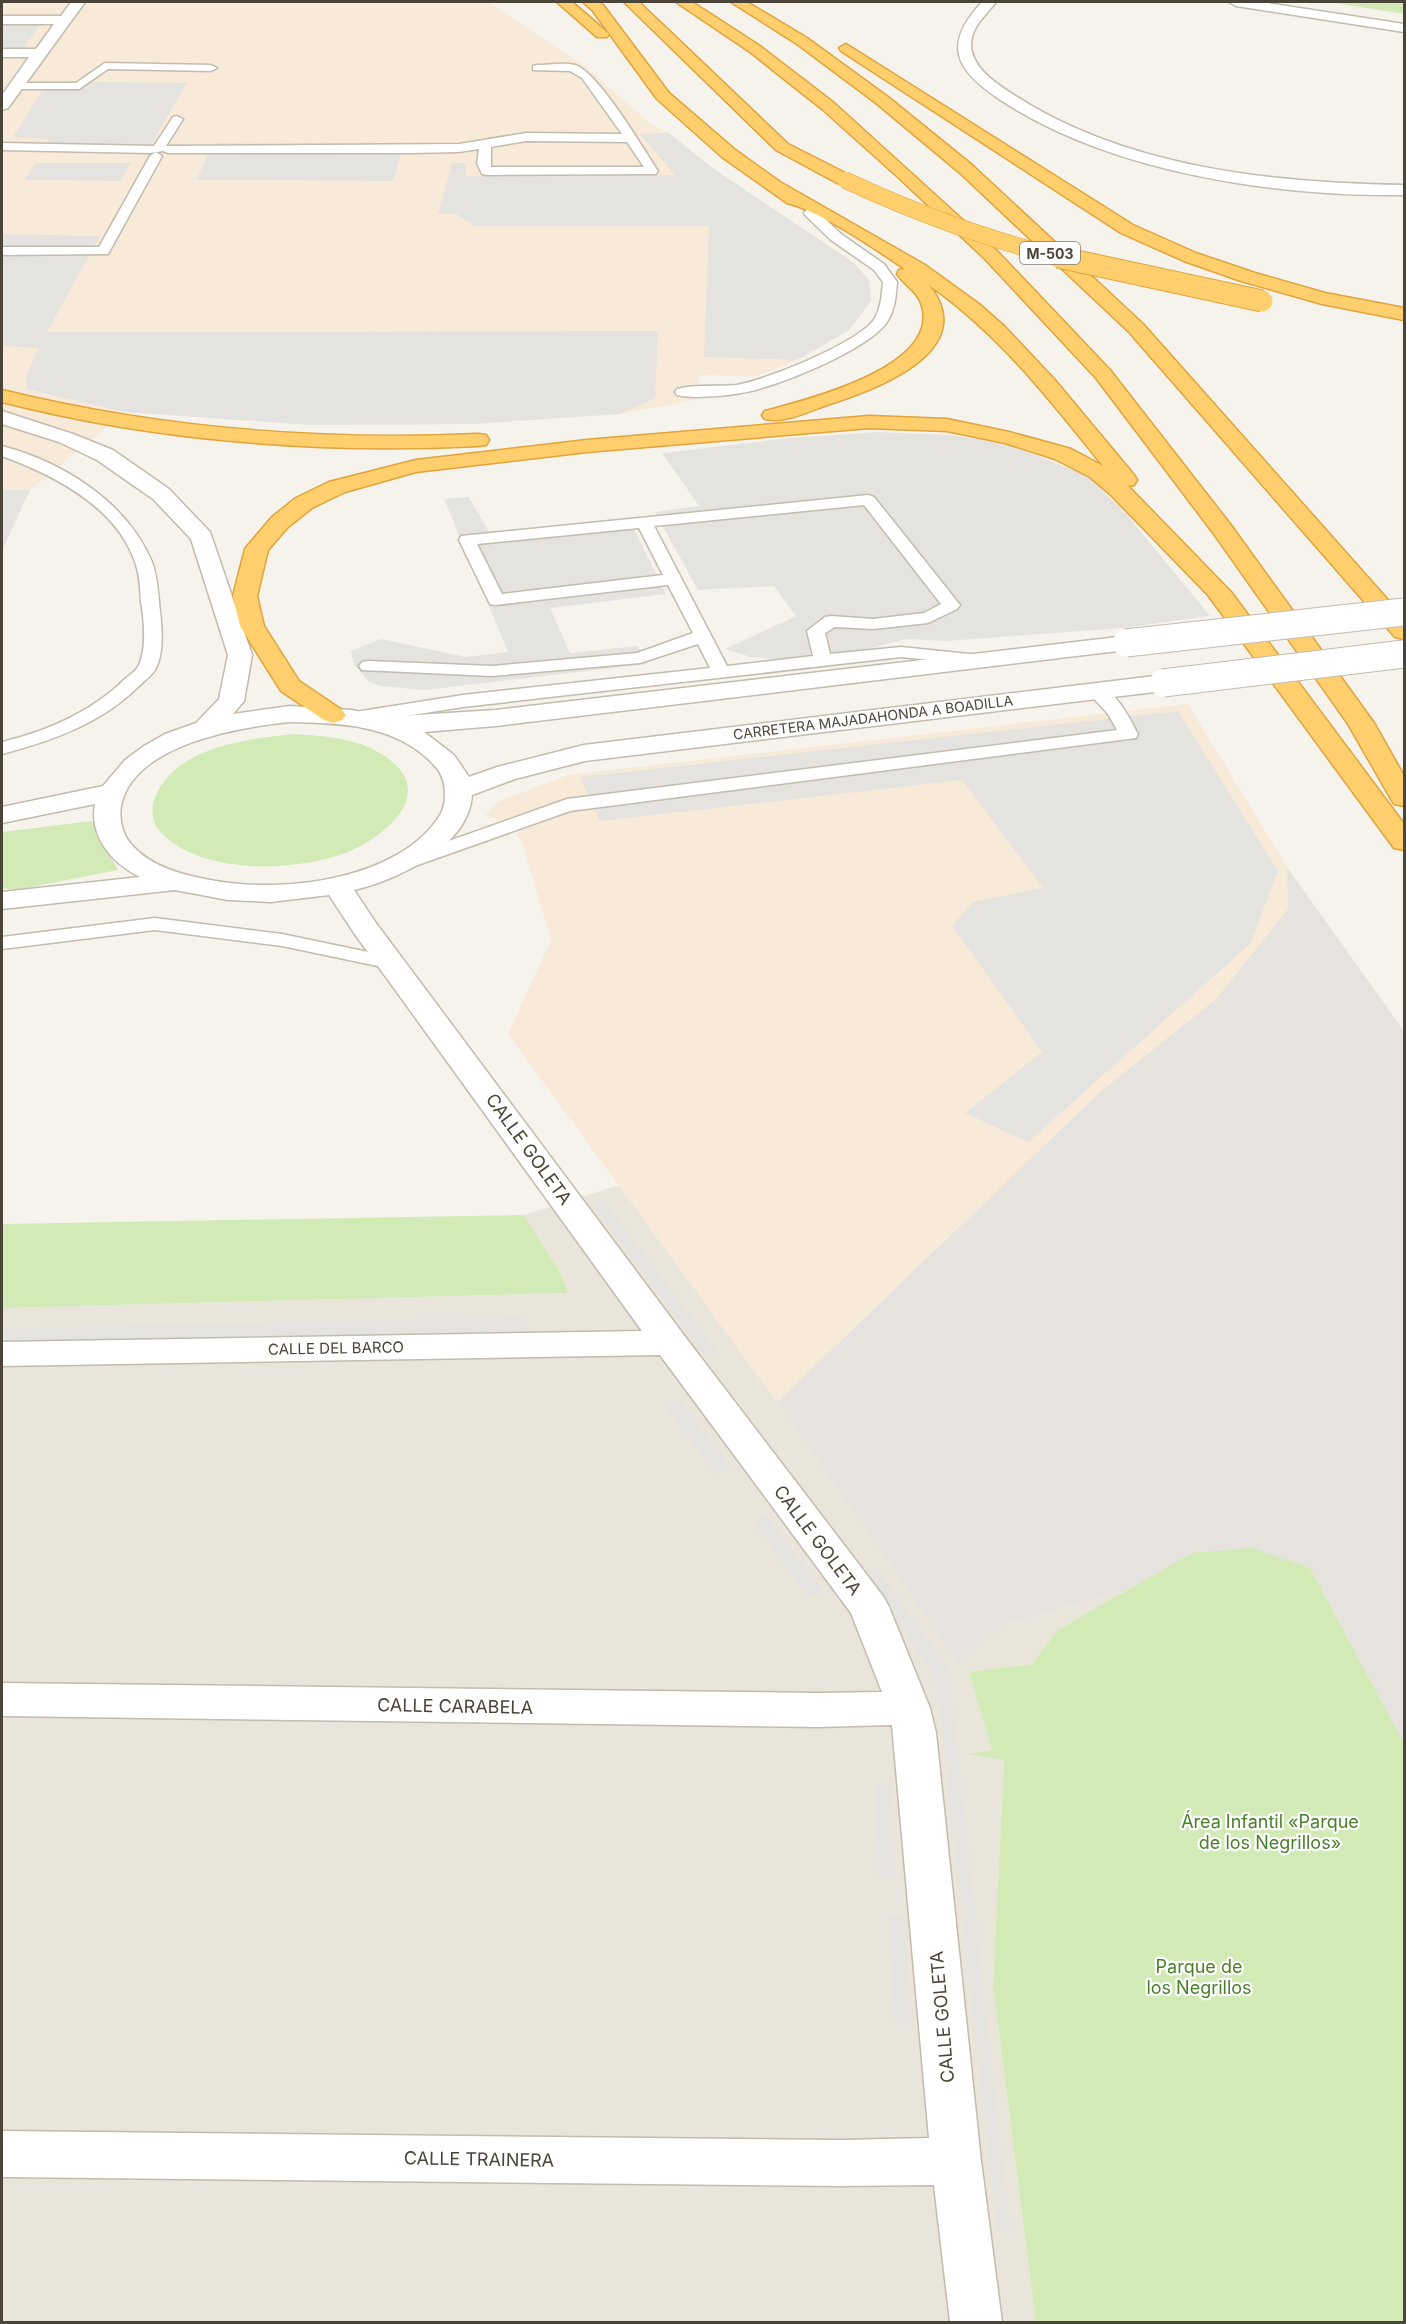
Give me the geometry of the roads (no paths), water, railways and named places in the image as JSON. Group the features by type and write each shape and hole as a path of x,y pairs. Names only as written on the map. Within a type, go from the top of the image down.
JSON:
{"highway":[{"path":"564,2 640,66"},
{"path":"355,718 290,686 252,626 245,596 257,549 280,522 304,503 337,487 416,466 587,446 728,425 793,410 863,385 915,355 928,342 932,332 934,308 918,282 810,212 728,153 690,121 663,96 598,8 590,2"},
{"name":"M-503","path":"631,2 782,147 879,197 981,235 1118,271 1262,301 1404,326"},
{"path":"683,2 755,49 828,106 897,167 991,255 1103,374 1222,529 1361,723 1404,798"},
{"path":"738,2 802,41 901,115 966,169 1136,328 1404,632"},
{"path":"831,38 1127,229 1190,257 1322,298 1404,314"},
{"path":"775,186 850,227 932,278 997,330 1047,386 1223,597 1404,842"},
{"path":"1075,196 1198,252 1263,270 1360,287"},
{"path":"2,396 51,409 158,427 341,441 470,440 620,432 793,410"},
{"path":"587,446 869,422 947,425 1009,438 1063,454 1098,472 1119,490 1223,597"},
{"path":"240,655 252,626"}],"street":[{"path":"2,105 78,2"},
{"path":"989,2 967,31 964,46 969,60 980,77 1003,96 1032,114 1074,133 1124,151 1201,169 1323,186 1404,190"},
{"path":"1236,2 1404,28"},
{"path":"1281,2 1404,21"},
{"path":"2,20 64,20"},
{"path":"2,53 40,53"},
{"path":"2,417 66,438 105,455 161,494 202,537 240,655 231,701 205,729"},
{"path":"355,718 410,734 436,750 453,769 459,790 456,811 444,831 423,850 394,867 337,886 281,894 224,893 174,882 137,865 114,843 105,818 111,792 126,772 147,755 174,740 205,729 247,719 290,714 355,718 423,724 496,718 1404,612"},
{"name":"CARRETERA MAJADAHONDA A BOADILLA","path":"459,790 506,773 584,753 1404,654"},
{"path":"2,814 52,806 111,792"},
{"path":"2,901 174,882"},
{"name":"CALLE GOLETA","path":"337,886 670,1342 869,1607 909,1708 915,1733 956,2161 976,2322"},
{"name":"CALLE DEL BARCO","path":"2,1353 670,1342"},
{"name":"CALLE CARABELA","path":"2,1700 818,1710 909,1708"},
{"name":"CALLE TRAINERA","path":"2,2154 842,2163 956,2161"}],"lane":[{"path":"16,86 79,86 105,66 211,68"},
{"path":"2,147 33,150 412,154 474,161 486,171 652,171 632,138 586,76 572,68 537,68"},
{"path":"2,251 103,251 177,119"},
{"path":"2,159 28,156 158,152 436,149 526,137 632,138"},
{"path":"474,161 485,144"},
{"path":"682,392 740,389 803,369 851,344 870,332 881,320 888,302 890,282 879,267 836,237 810,212"},
{"path":"2,748 19,744 91,715 125,691 148,666 153,620 144,563 122,524 94,495 52,470 7,454"},
{"path":"674,579 496,600 466,540 868,500 951,605 927,618 873,624 831,621 816,631 823,661"},
{"path":"644,522 721,672"},
{"path":"368,666 492,671 640,658 702,636"},
{"path":"355,718 463,701 901,652 982,660"},
{"path":"394,867 567,805 1129,734 1116,711 1095,690"},
{"path":"2,943 155,924 282,940 392,963"}],"park label":[{"name":"Área Infantil «Parque de los Negrillos»","path":"1270,1831"},
{"name":"Parque de los Negrillos","path":"1199,1976"}]}
